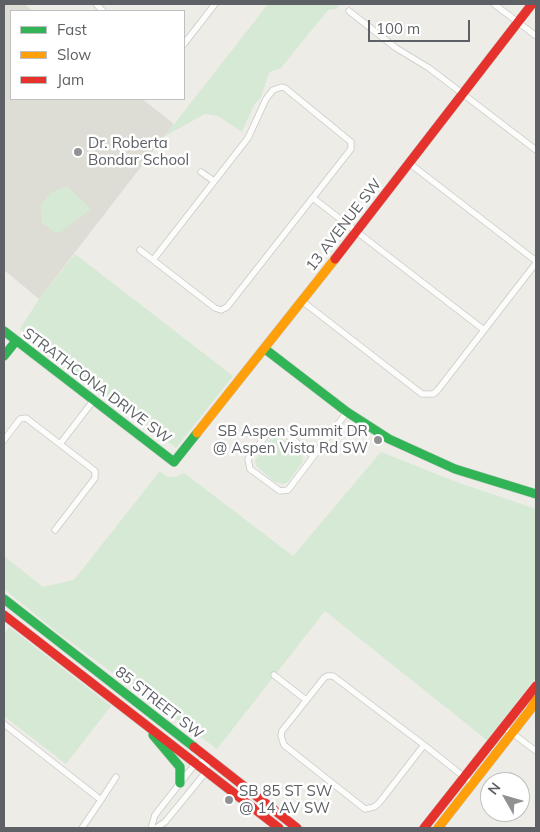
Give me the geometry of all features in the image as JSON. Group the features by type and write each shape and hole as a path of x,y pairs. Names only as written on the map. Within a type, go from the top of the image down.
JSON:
{"street":[{"path":"185,43 215,4"},
{"path":"494,4 536,36"},
{"name":"13 AVENUE SW","path":"174,462 265,349 532,4"},
{"path":"349,11 396,48 429,68 536,150"},
{"path":"140,250 215,308 224,309 351,149 351,142 282,87 273,90 248,138 153,260"},
{"path":"302,301 422,394 427,395 437,391 536,262 409,163"},
{"path":"201,172 214,181"},
{"path":"313,198 484,330"},
{"name":"STRATHCONA DRIVE SW","path":"4,333 174,462"},
{"path":"4,356 16,341"},
{"path":"265,349 347,412 389,439 455,469 536,494"},
{"path":"60,444 93,402"},
{"path":"313,456 280,430 270,430 248,459 250,469 280,491 288,490 347,412"},
{"path":"4,440 20,420 26,418 95,471 95,478 55,530"},
{"name":"85 STREET SW","path":"4,599 297,828"},
{"name":"85 STREET SW","path":"4,615 279,828"},
{"path":"274,675 306,700"},
{"path":"424,745 379,802 374,807 365,809 282,743 281,736 282,731 324,678 333,676 424,745 473,784"},
{"path":"424,828 536,686"},
{"path":"438,828 536,700"},
{"path":"4,724 101,800"},
{"path":"504,727 536,751"},
{"path":"149,728 158,742 180,767 180,783"},
{"path":"151,828 155,815 180,783 196,764 208,760 206,772 166,822 156,828"},
{"path":"82,828 116,777"}],"shaded area":[{"name":"Dr. Roberta Bondar School","path":"4,4 24,4 32,10 10,10 10,100 143,100 174,124 39,299 4,270"}],"green space":[{"path":"268,4 339,4 337,9 328,10 280,69 269,73 261,97 254,105 242,132 218,116 205,114 165,136"},
{"path":"67,186 91,209 58,234 42,223 40,206 50,193"},
{"path":"75,254 233,376 176,448 20,329 39,299"},
{"path":"277,436 300,452 303,459 288,482 283,484 275,482 257,467 255,461 269,440"},
{"path":"381,452 459,483 536,509 536,677 487,740 325,611 217,749 57,632 4,589 4,556 43,587 74,580 160,471 167,477 176,477 184,473 293,556"},
{"path":"9,627 111,706 66,764 4,716 4,634"}],"traffic: fast":[{"path":"4,331 174,462 197,433"},
{"path":"4,356 16,341"},
{"path":"265,349 347,412 389,439 455,469 536,494"},
{"path":"4,599 194,747"},
{"path":"153,735 180,767 180,783"}],"traffic: slow":[{"path":"197,433 335,259"},
{"path":"438,828 536,700"}],"traffic: jam":[{"path":"335,259 532,4"},
{"path":"4,615 279,828"},
{"path":"424,828 536,686"},
{"path":"194,747 297,828"}],"place":[{"name":"Dr. Roberta Bondar School","path":"78,152"},
{"name":"SB Aspen Summit DR @ Aspen Vista Rd SW","path":"378,440"},
{"name":"SB 85 ST SW @ 14 AV SW","path":"229,800"}]}
